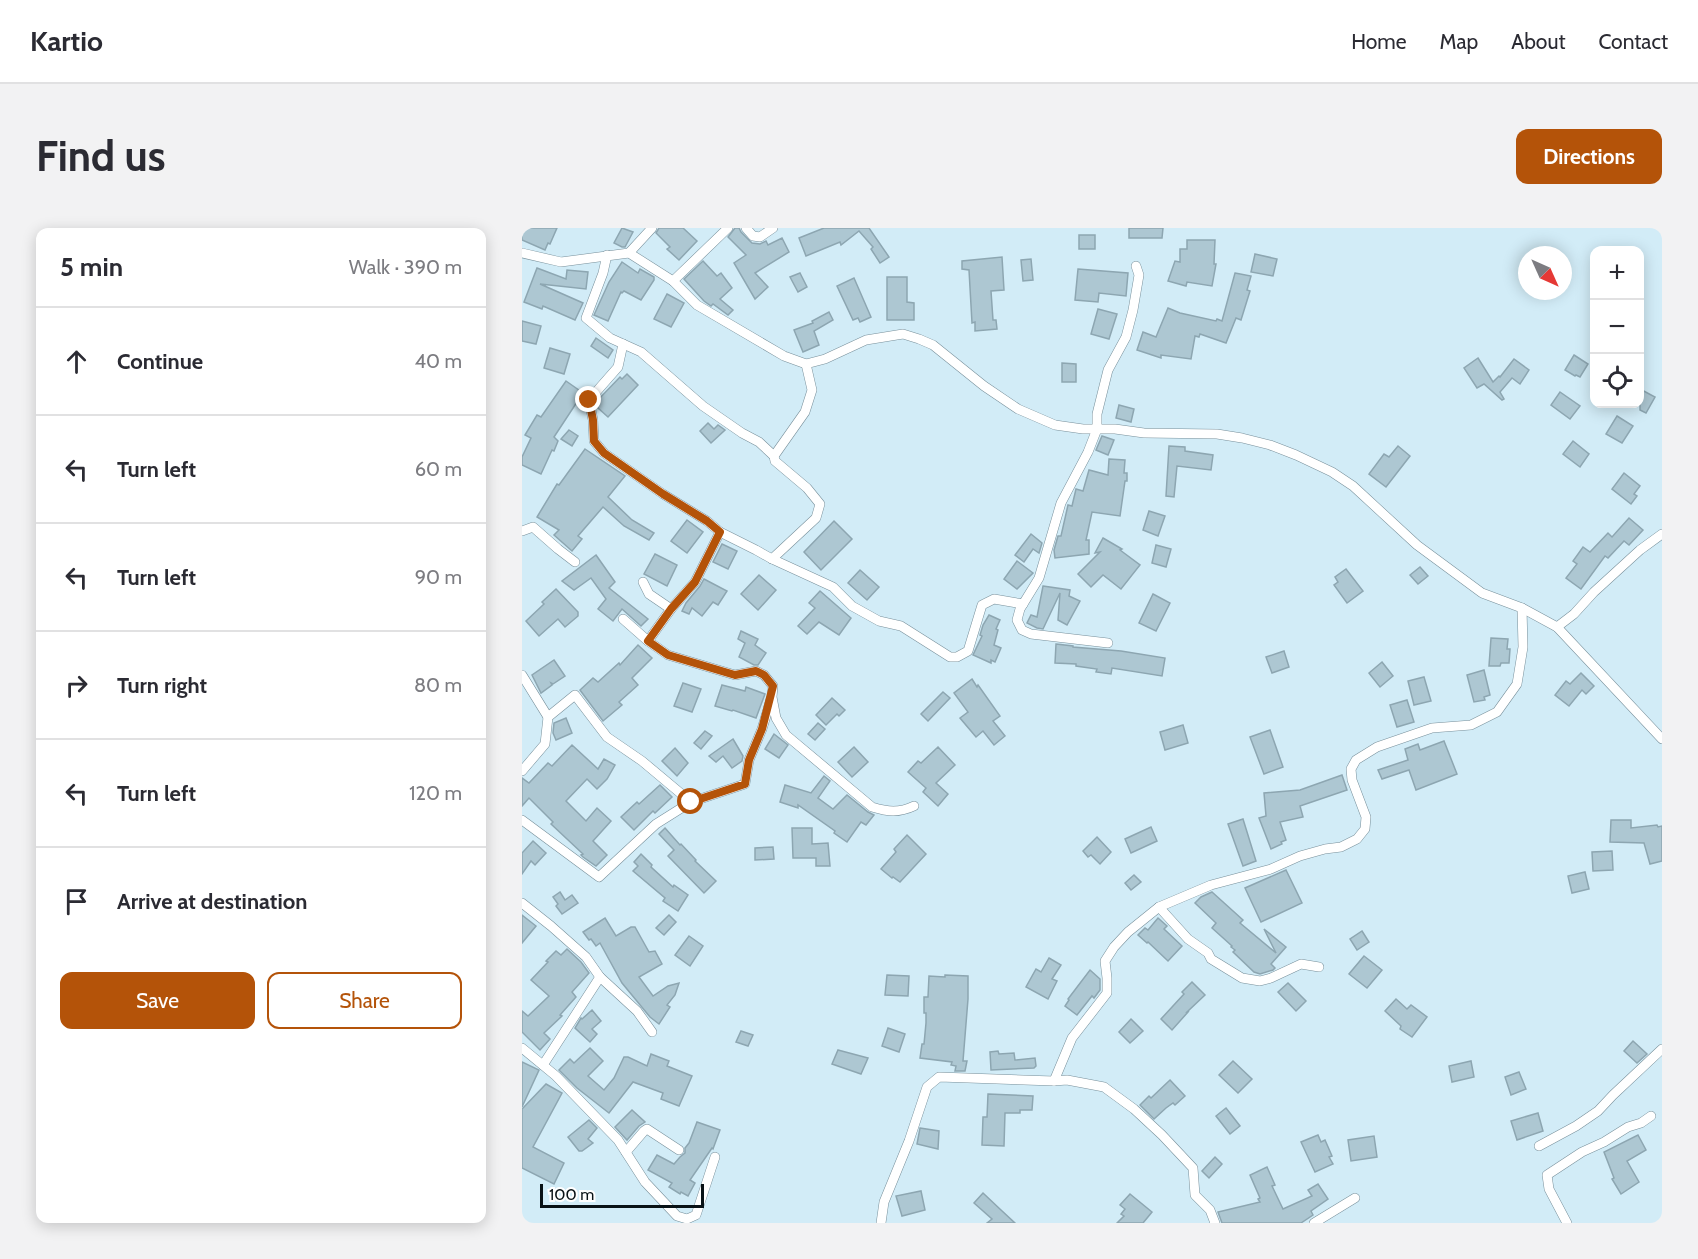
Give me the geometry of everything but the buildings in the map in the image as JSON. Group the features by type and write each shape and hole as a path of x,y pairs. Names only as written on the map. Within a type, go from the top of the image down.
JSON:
{"street":[{"path":"629,253 652,228"},
{"path":"673,281 728,228"},
{"path":"746,228 753,236 760,237 773,228"},
{"path":"522,253 561,262 629,253 673,281 697,305 784,356 806,364 825,359 866,340 903,334 933,345 984,386 1018,409 1055,425 1144,433 1217,434 1270,445 1296,454 1332,472 1353,486 1417,545 1482,593 1522,608 1557,627 1662,739"},
{"path":"608,255 586,318 610,338 641,352 703,406 759,442 774,456 775,461 807,488 820,504 816,518 772,560"},
{"path":"1108,643 1031,634 1022,630 1017,620 1023,604 1039,578 1061,503 1088,452 1097,429 1097,414 1108,370 1126,337 1133,310 1139,275 1136,266"},
{"path":"622,344 618,367 589,400 594,441 604,453 720,532 772,560 833,587 852,606 879,621 901,627 950,657 957,657 968,651 982,605 994,599 1023,604"},
{"path":"774,456 805,412 812,390 806,364"},
{"path":"522,531 533,527 575,562"},
{"path":"648,641 671,609 695,582 720,532"},
{"path":"1557,627 1574,614 1593,592 1640,550 1662,534"},
{"path":"643,582 649,594 671,609"},
{"path":"1054,1081 1072,1038 1107,993 1105,961 1128,932 1159,907 1211,885 1271,869 1316,851 1341,847 1357,839 1365,829 1366,817 1352,780 1351,769 1356,760 1377,747 1431,728 1471,725 1497,712 1517,684 1523,647 1522,608"},
{"path":"522,820 599,878 656,824 691,802 745,784 749,760 762,729 773,686 764,675 756,671 735,675 668,655 623,619"},
{"path":"522,675 548,717 545,744 522,771"},
{"path":"548,717 575,695 607,737 642,761 691,802"},
{"path":"772,697 776,718 786,735 872,807 904,811 914,806"},
{"path":"522,903 586,957 600,977 637,1011 652,1032"},
{"path":"1159,907 1188,939 1208,953 1211,959 1242,978 1260,981 1301,964 1319,967"},
{"path":"543,1065 600,977"},
{"path":"522,1048 556,1076 618,1140 645,1182 677,1216 687,1219 696,1215 715,1157"},
{"path":"1539,1146 1598,1111 1662,1049"},
{"path":"881,1223 884,1203 909,1141 927,1087 939,1077 1067,1080 1104,1088 1134,1109 1193,1168 1196,1195 1210,1210 1215,1223"},
{"path":"1567,1223 1549,1189 1547,1175 1582,1152 1651,1116"},
{"path":"626,1152 648,1129 678,1150"},
{"path":"1314,1223 1355,1198"}],"route":[{"path":"589,400 594,441 604,453 720,532 695,582 671,609 648,641 668,655 735,675 756,671 764,675 773,686 762,729 749,760 745,784 691,802"}]}
